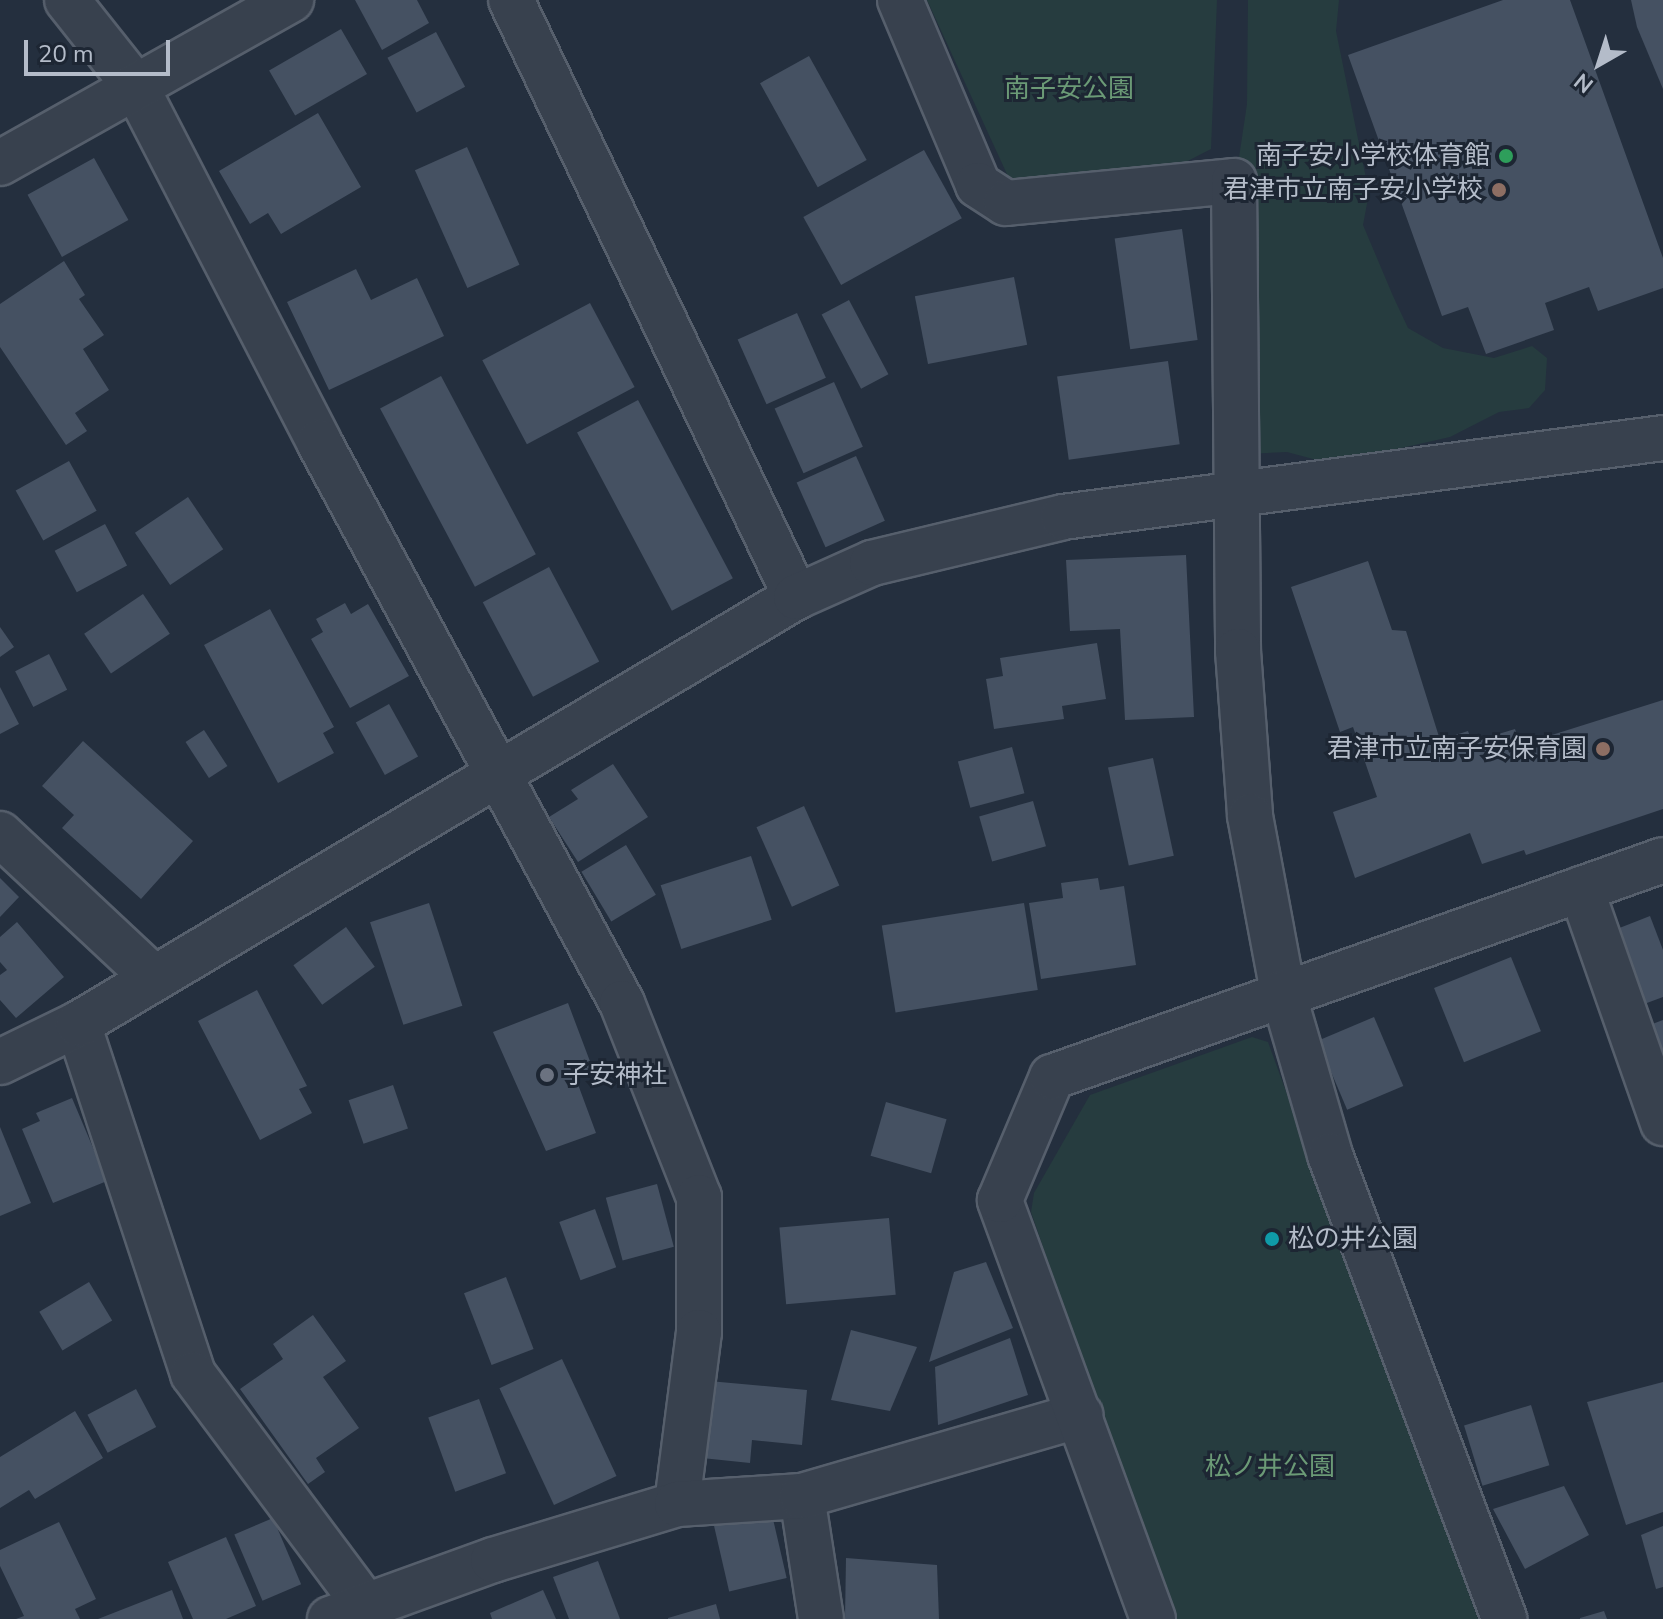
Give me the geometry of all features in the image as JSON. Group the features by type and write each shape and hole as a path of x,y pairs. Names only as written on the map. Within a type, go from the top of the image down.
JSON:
{"street":[{"path":"67,0 136,87 622,1003 699,1197 699,1332 677,1504"},
{"path":"0,163 291,0"},
{"path":"511,0 796,597"},
{"path":"900,0 978,185 1006,203 1234,181 1238,651 1250,816 1283,993 1330,1155 1504,1619"},
{"path":"0,1062 78,1024 497,772 796,597 872,563 1063,517 1663,438"},
{"path":"0,834 154,978"},
{"path":"1153,1619 1000,1200 1052,1077 1663,860"},
{"path":"1581,889 1663,1123"},
{"path":"78,1024 193,1374 348,1612 677,1504 802,1496 1080,1415"},
{"path":"802,1496 821,1619"}],"green space":[{"name":"南子安公園","path":"927,0 1217,0 1211,149 1174,168 1012,185"},
{"path":"1248,0 1339,0 1336,31 1369,193 1363,225 1393,296 1408,328 1443,348 1494,358 1532,346 1547,358 1545,390 1529,408 1499,412 1450,437 1366,456 1317,460 1287,452 1247,454 1237,171 1247,104"},
{"name":"松ノ井公園","path":"1252,1037 1268,1042 1478,1619 1171,1619 1031,1212 1034,1193 1090,1095"}],"building":[{"path":"355,0 417,0 429,23 382,50"},
{"name":"君津市立南子安小学校","path":"1503,0 1570,0 1663,258 1663,288 1598,311 1589,287 1545,303 1554,330 1486,354 1468,307 1442,316 1348,55"},
{"path":"1631,0 1663,0 1663,89 1637,27"},
{"path":"341,29 367,74 295,116 269,70"},
{"path":"436,32 465,87 417,113 387,58"},
{"path":"809,56 867,160 818,187 760,83"},
{"path":"318,113 361,187 281,234 268,213 250,224 219,171"},
{"path":"467,147 519,265 467,288 415,170"},
{"path":"924,150 962,218 841,285 803,217"},
{"path":"94,158 128,220 62,257 28,195"},
{"path":"1182,229 1198,340 1130,349 1115,238"},
{"path":"64,261 85,295 79,299 104,335 83,349 109,390 75,413 87,431 66,445 0,347 0,304"},
{"path":"356,269 371,300 417,278 444,336 329,390 287,302"},
{"path":"1014,277 1027,345 928,364 915,296"},
{"path":"849,300 888,374 861,389 822,315"},
{"path":"590,303 635,387 527,444 482,360"},
{"path":"797,313 826,378 766,404 738,339"},
{"path":"1168,361 1180,444 1069,460 1057,377"},
{"path":"441,376 536,554 475,587 380,408"},
{"path":"834,382 863,447 803,473 775,408"},
{"path":"638,400 733,578 672,611 577,432"},
{"path":"856,456 885,521 825,547 797,482"},
{"path":"69,461 97,511 43,540 16,491"},
{"path":"188,497 223,549 170,585 135,533"},
{"path":"105,524 127,565 77,592 55,551"},
{"path":"1186,555 1194,717 1125,720 1120,629 1070,631 1066,560"},
{"path":"1368,561 1392,630 1406,631 1440,740 1468,731 1472,742 1515,729 1520,745 1663,700 1663,809 1526,855 1524,850 1482,864 1470,833 1355,878 1333,812 1377,797 1353,727 1340,732 1291,587"},
{"path":"549,567 599,661 533,697 483,602"},
{"path":"143,594 170,634 111,673 84,634"},
{"path":"345,603 351,614 368,604 409,676 350,708 311,639 323,632 316,619"},
{"path":"270,609 334,727 323,733 334,753 278,783 204,645"},
{"path":"0,627 14,647 0,657"},
{"path":"1097,643 1106,699 1062,706 1064,719 994,729 986,679 1003,676 1000,658"},
{"path":"49,654 67,690 33,707 15,671"},
{"path":"0,687 19,724 0,734"},
{"path":"389,704 418,756 385,775 356,722"},
{"path":"204,730 227,766 209,778 186,742"},
{"path":"83,741 193,841 141,899 62,828 74,815 42,786"},
{"path":"1012,747 1024,793 970,808 958,761"},
{"path":"1153,758 1174,856 1129,865 1108,768"},
{"path":"613,764 648,817 578,862 549,817 578,799 571,790"},
{"path":"1033,801 1046,846 992,862 979,816"},
{"path":"804,806 839,885 792,907 756,827"},
{"path":"626,845 656,895 611,921 581,872"},
{"path":"751,856 772,920 681,949 661,885"},
{"path":"0,878 19,897 0,917"},
{"path":"1098,878 1100,890 1124,886 1136,965 1041,979 1029,903 1063,898 1061,883"},
{"path":"429,903 462,1006 403,1025 370,922"},
{"path":"1024,903 1038,990 896,1012 882,926"},
{"path":"1650,916 1663,950 1663,997 1628,1010 1599,936"},
{"path":"17,922 64,977 16,1018 0,1000 0,975 7,970 0,962 0,937"},
{"path":"346,927 375,967 322,1005 293,965"},
{"path":"1511,957 1541,1031 1464,1062 1434,988"},
{"path":"257,990 307,1086 299,1089 312,1113 260,1140 198,1021"},
{"name":"子安神社","path":"568,1003 594,1072 576,1079 596,1133 546,1151 493,1032"},
{"path":"1374,1017 1403,1086 1347,1110 1318,1041"},
{"path":"1663,1020 1663,1089 1639,1029"},
{"path":"393,1085 408,1128 364,1144 349,1100"},
{"path":"72,1098 107,1181 53,1203 22,1129 40,1121 36,1113"},
{"path":"886,1102 947,1119 931,1173 871,1156"},
{"path":"0,1127 31,1203 0,1216"},
{"path":"657,1184 674,1247 623,1261 606,1198"},
{"path":"595,1209 616,1267 580,1280 559,1222"},
{"path":"889,1218 896,1295 786,1304 779,1228"},
{"path":"986,1262 1013,1328 929,1362 954,1272"},
{"path":"506,1277 534,1349 492,1365 464,1293"},
{"path":"89,1282 112,1321 62,1350 39,1312"},
{"path":"313,1315 346,1361 323,1377 359,1428 316,1458 325,1472 308,1484 240,1389 283,1359 273,1344"},
{"path":"851,1330 917,1347 890,1411 831,1400"},
{"path":"1010,1338 1028,1395 938,1425 935,1367"},
{"path":"562,1359 617,1476 554,1505 499,1388"},
{"path":"709,1381 807,1390 802,1445 752,1440 750,1463 702,1458"},
{"path":"1663,1382 1663,1512 1626,1525 1587,1402"},
{"path":"136,1389 156,1427 108,1453 87,1415"},
{"path":"479,1399 506,1473 455,1492 428,1417"},
{"path":"1531,1405 1549,1465 1482,1486 1464,1425"},
{"path":"75,1411 103,1458 35,1499 29,1490 0,1508 0,1457"},
{"path":"1564,1486 1589,1535 1525,1569 1493,1509"},
{"path":"770,1506 787,1578 729,1591 713,1519"},
{"path":"273,1518 301,1584 262,1601 234,1534"},
{"path":"59,1522 96,1599 75,1609 80,1619 16,1619 24,1616 0,1566 0,1550"},
{"path":"1663,1526 1663,1587 1656,1589 1641,1535"},
{"path":"226,1537 256,1606 226,1619 193,1619 168,1562"},
{"path":"846,1558 937,1565 939,1619 845,1619"},
{"path":"598,1561 620,1619 569,1619 553,1577"},
{"path":"172,1590 183,1619 98,1619"},
{"path":"543,1590 556,1619 492,1619 490,1613"},
{"path":"716,1604 720,1619 668,1619 668,1618"},
{"path":"1604,1611 1607,1619 1580,1619 1580,1618"}],"place":[{"name":"南子安小学校体育館","path":"1506,156"},
{"name":"君津市立南子安小学校","path":"1499,190"},
{"name":"君津市立南子安保育園","path":"1603,749"},
{"name":"子安神社","path":"547,1075"},
{"name":"松の井公園","path":"1272,1239"}]}
